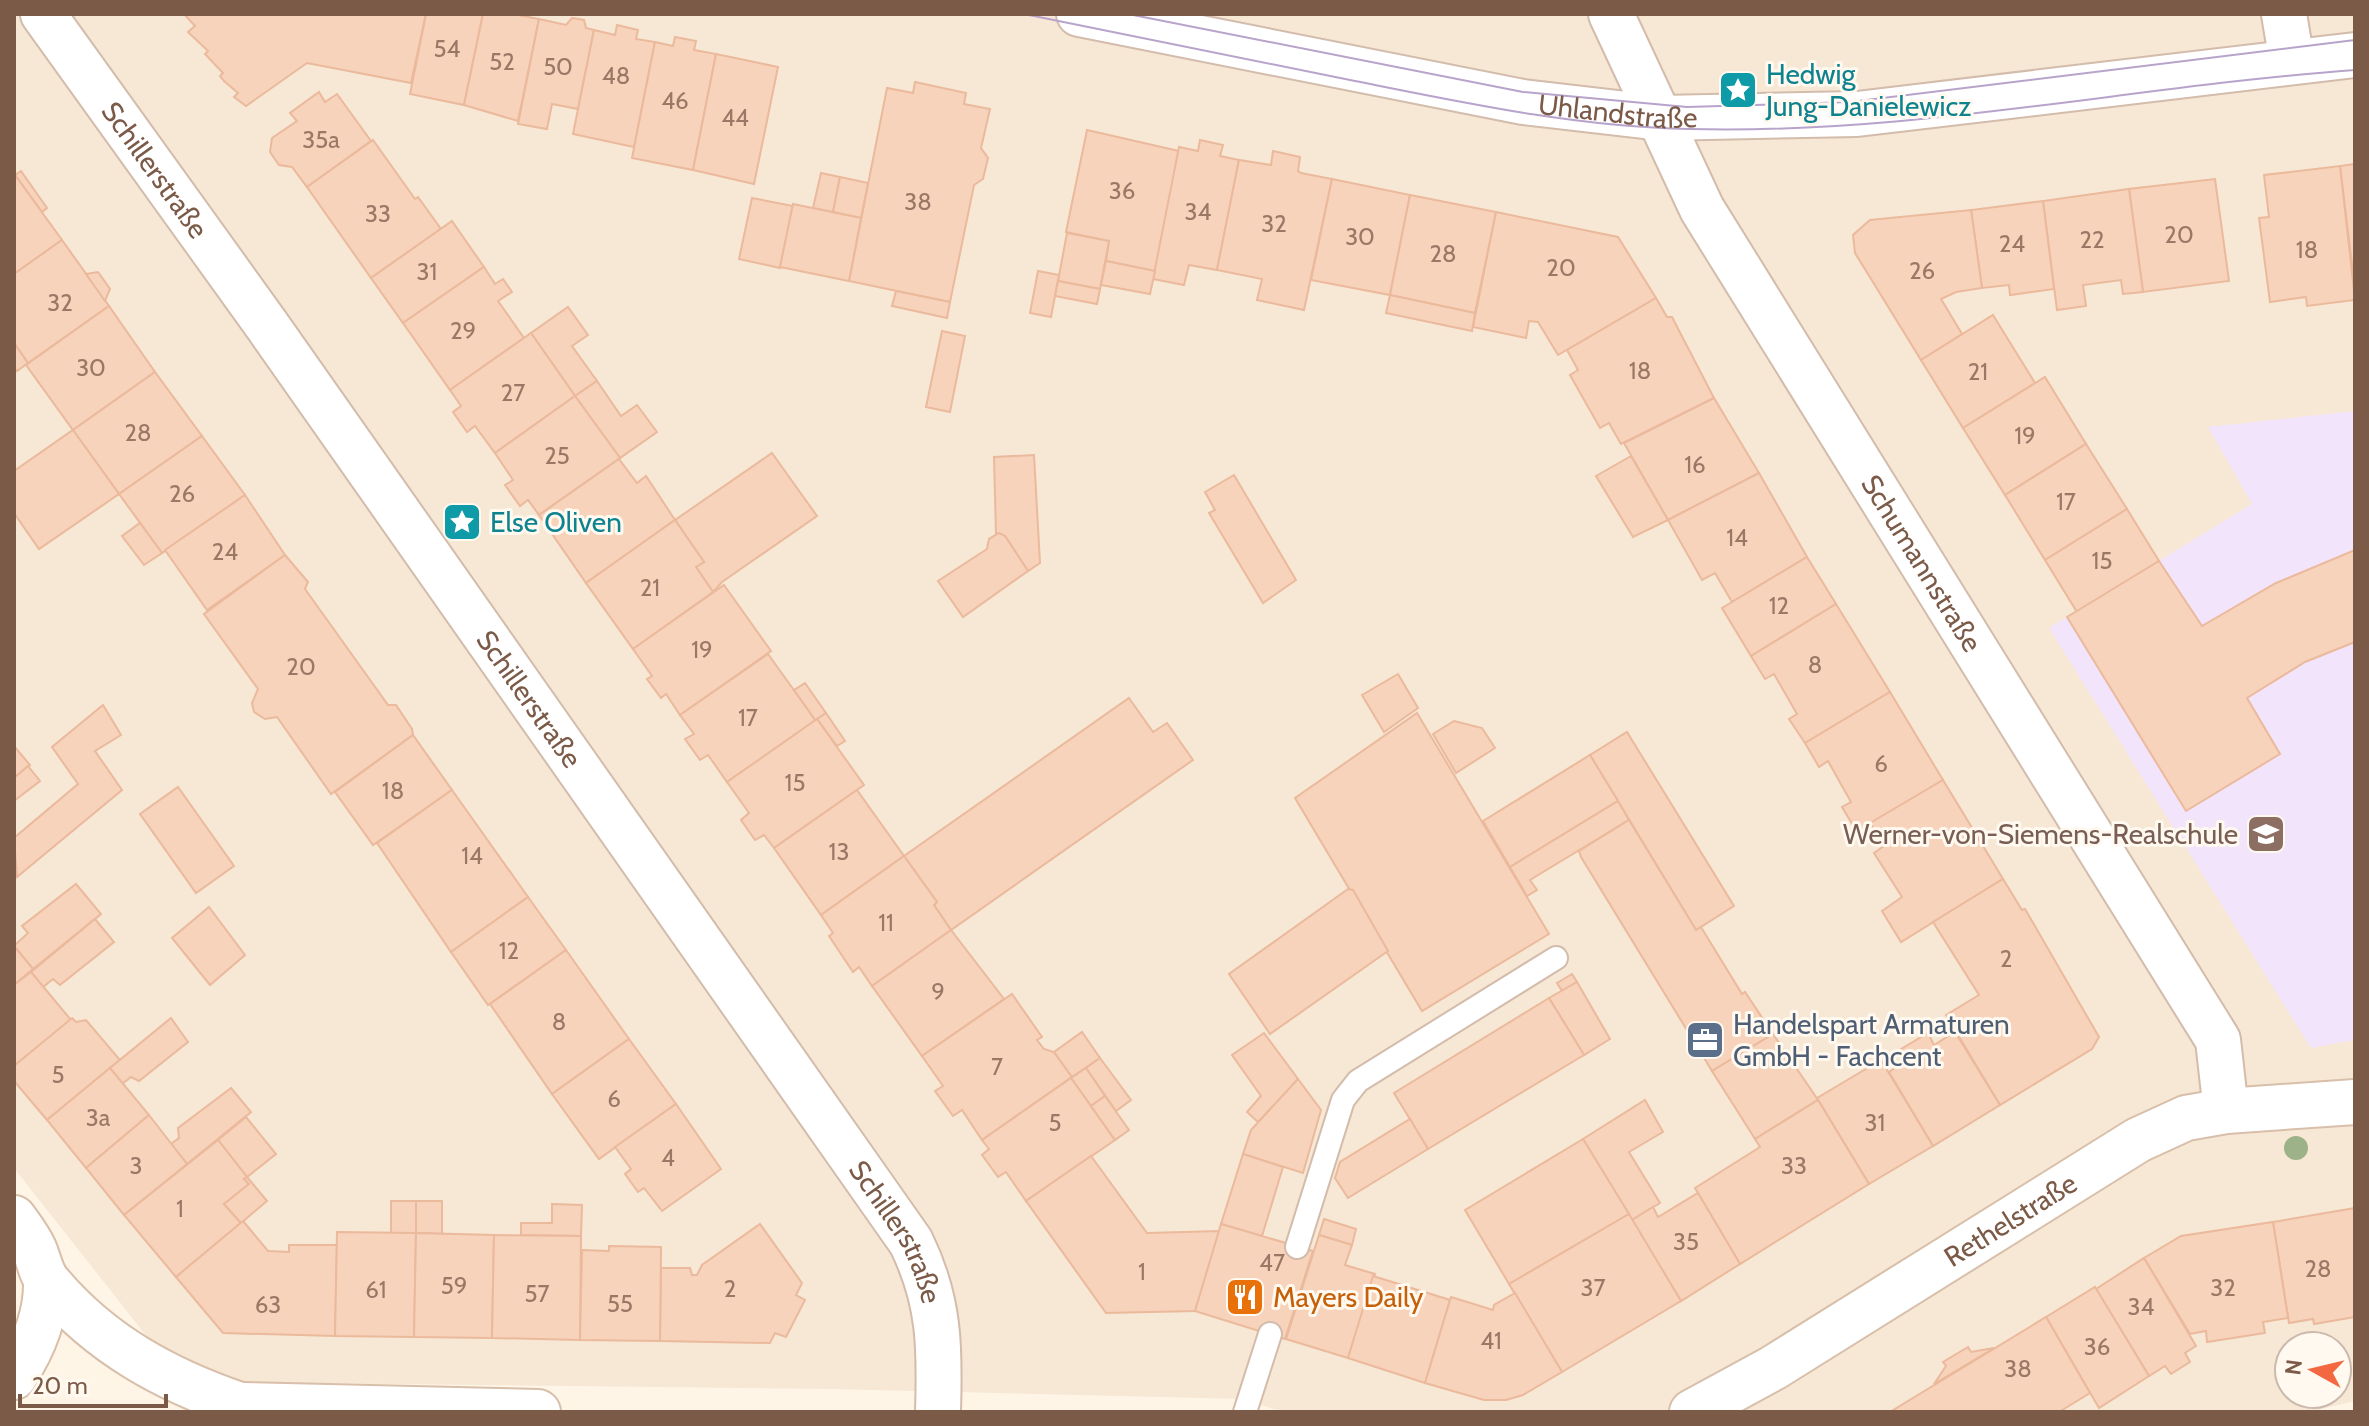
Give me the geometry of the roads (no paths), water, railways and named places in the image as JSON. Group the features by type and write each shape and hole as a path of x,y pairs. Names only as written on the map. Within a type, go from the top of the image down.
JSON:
{"street":[{"name":"Schillerstraße","path":"43,14 266,324 911,1242 934,1300 940,1345 938,1412"},
{"name":"Uhlandstraße","path":"1079,14 1523,102 1661,118 1857,114 2355,55"},
{"name":"Schumannstraße","path":"1611,14 1702,209 2218,1040 2226,1111"},
{"path":"2284,14 2292,62"},
{"name":"Rethelstraße","path":"1692,1412 1773,1368 2138,1140 2186,1118 2226,1111 2355,1102"},
{"path":"14,1218 30,1242 46,1281 47,1301 28,1355 14,1377"},
{"path":"46,1281 92,1327 136,1360 226,1408 538,1412"}],"lane":[{"path":"1297,1247 1343,1100 1358,1081 1556,958"},
{"path":"1245,1412 1270,1334"}],"tram line":[{"path":"1024,14 1479,105 1605,124 1689,129 1856,125 2355,70"},
{"path":"1128,14 1523,92 1687,107 1850,102 2355,40"}],"place":[{"name":"Hedwig Jung-Danielewicz","path":"1738,90"},
{"name":"Else Oliven","path":"462,522"},
{"name":"Werner-von-Siemens-Realschule","path":"2266,834"},
{"name":"Handelspart Armaturen GmbH - Fachcent","path":"1705,1040"},
{"name":"Mayers Daily","path":"1245,1297"}]}
